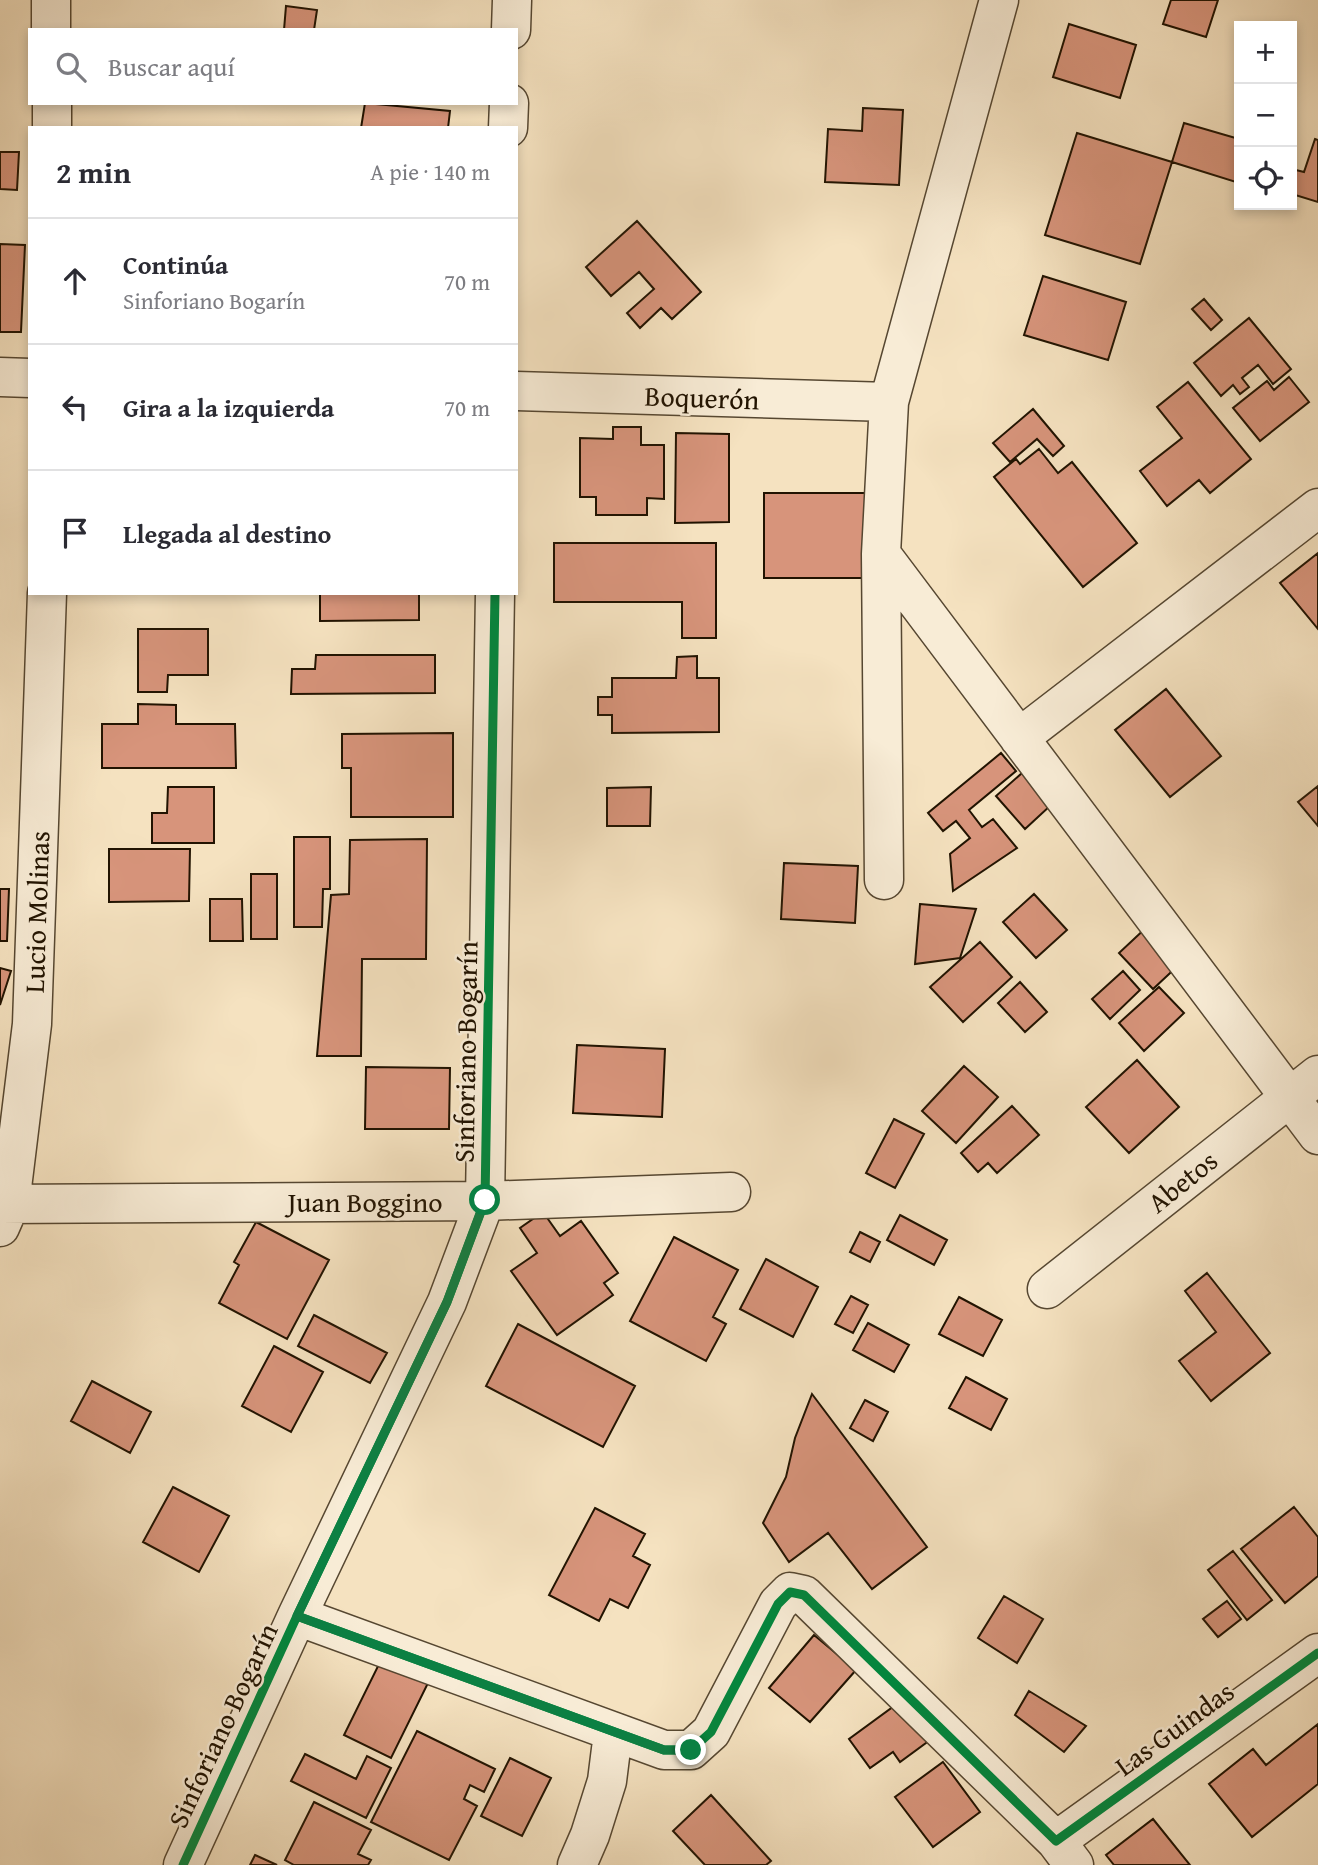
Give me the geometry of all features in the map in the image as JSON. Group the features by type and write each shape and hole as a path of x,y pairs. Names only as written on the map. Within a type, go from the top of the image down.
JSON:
{"street":[{"path":"51,0 51,28"},
{"path":"511,28 512,0"},
{"path":"884,880 881,554 889,402 999,0"},
{"path":"51,105 52,126"},
{"path":"508,126 509,105"},
{"path":"0,377 28,378"},
{"name":"Boquerón","path":"518,391 889,402"},
{"path":"1019,738 1318,508"},
{"path":"881,554 1318,1135"},
{"name":"Lucio Molinas","path":"3,1212 32,1024 47,595"},
{"name":"Sinforiano Bogarín","path":"183,1865 297,1616 447,1302 485,1200 495,595"},
{"name":"Abetos","path":"1047,1289 1318,1075"},
{"name":"Juan Boggino","path":"3,1212 731,1192"},
{"path":"297,1616 613,1733 664,1750 691,1750 711,1732 778,1604 790,1592 804,1595 1065,1853"},
{"name":"Las Guindas","path":"1065,1853 1318,1653"},
{"path":"577,1865 590,1835 607,1781 613,1733"}],"building":[{"path":"1171,0 1218,0 1206,37 1163,24"},
{"path":"286,6 317,10 314,28 284,28"},
{"path":"1069,24 1136,45 1120,98 1053,77"},
{"path":"365,105 450,111 448,126 361,126"},
{"path":"863,108 903,110 899,185 825,182 828,129 862,131"},
{"path":"1184,123 1234,138 1234,181 1172,162"},
{"path":"1077,133 1172,162 1140,264 1045,235"},
{"path":"1315,139 1318,140 1318,202 1297,196 1297,170 1304,172"},
{"path":"0,152 19,152 17,190 0,189"},
{"path":"637,221 701,292 672,319 661,308 640,328 627,313 654,289 639,272 611,296 586,267"},
{"path":"0,244 25,245 21,332 0,332"},
{"path":"1043,276 1126,302 1108,360 1024,335"},
{"path":"1204,299 1222,320 1211,330 1192,309"},
{"path":"1249,318 1291,369 1273,384 1258,365 1242,378 1249,387 1240,394 1233,385 1221,396 1194,363"},
{"path":"1289,377 1309,402 1260,441 1233,408 1267,381 1274,390"},
{"path":"1188,382 1251,459 1210,493 1199,480 1167,506 1140,471 1182,438 1157,407"},
{"path":"1033,409 1064,446 1053,456 1037,439 1010,462 993,443"},
{"path":"613,427 641,427 641,445 664,445 664,499 647,498 647,515 596,515 596,497 580,497 580,438 613,439"},
{"path":"676,433 729,434 729,522 675,523"},
{"path":"1039,449 1058,473 1072,462 1137,543 1083,587 994,477 1016,459 1020,464"},
{"path":"764,493 872,493 872,578 764,578"},
{"path":"554,543 716,543 716,638 682,638 682,602 554,602"},
{"path":"1318,553 1318,629 1280,583"},
{"path":"320,595 419,595 419,620 320,621"},
{"path":"138,629 208,629 208,675 168,675 167,692 138,692"},
{"path":"316,655 435,655 435,693 291,694 292,669 315,669"},
{"path":"697,656 697,678 719,678 719,732 612,733 612,715 598,715 598,697 612,697 612,678 676,678 677,657"},
{"path":"1166,689 1221,756 1170,797 1115,730"},
{"path":"138,704 176,705 176,724 235,724 236,768 102,768 102,724 138,724"},
{"path":"453,733 453,817 351,817 351,768 342,768 342,734"},
{"path":"1001,753 1016,771 969,810 982,827 993,819 1017,848 953,891 950,854 970,838 956,821 943,831 928,813"},
{"path":"1022,773 1051,805 1025,829 996,796"},
{"path":"1318,786 1318,826 1298,802"},
{"path":"168,787 214,787 214,843 152,843 152,813 167,813"},
{"path":"651,787 650,826 607,826 607,788"},
{"path":"294,837 330,837 330,889 323,889 322,927 294,927"},
{"path":"427,839 426,959 362,959 361,1056 317,1056 331,895 349,894 350,840"},
{"path":"109,849 190,849 189,901 109,902"},
{"path":"784,863 858,866 855,923 781,919"},
{"path":"251,874 277,874 277,939 251,939"},
{"path":"0,889 9,889 7,941 0,941"},
{"path":"1034,894 1067,930 1036,958 1003,922"},
{"path":"210,899 242,899 243,941 210,941"},
{"path":"920,904 976,909 960,958 915,964"},
{"path":"1149,925 1183,961 1153,989 1119,953"},
{"path":"980,942 1012,977 963,1022 930,987"},
{"path":"0,968 11,971 0,1005"},
{"path":"1123,971 1140,990 1110,1019 1092,999"},
{"path":"1020,982 1047,1012 1025,1032 998,1003"},
{"path":"1159,987 1184,1013 1144,1051 1119,1023"},
{"path":"577,1045 665,1049 662,1117 573,1113"},
{"path":"1137,1060 1179,1107 1129,1153 1086,1107"},
{"path":"964,1066 998,1097 956,1143 922,1111"},
{"path":"366,1067 450,1068 449,1129 365,1129"},
{"path":"1012,1106 1039,1135 997,1173 988,1163 978,1172 961,1153"},
{"path":"894,1119 924,1134 895,1188 866,1173"},
{"path":"543,1212 560,1236 581,1221 618,1273 604,1283 613,1295 557,1335 511,1271 537,1253 520,1228"},
{"path":"900,1215 947,1240 934,1265 887,1240"},
{"path":"256,1222 329,1260 287,1339 219,1303 239,1265 234,1262"},
{"path":"860,1232 880,1242 870,1262 850,1252"},
{"path":"674,1237 738,1270 713,1317 726,1324 706,1361 630,1321"},
{"path":"766,1259 818,1287 793,1337 740,1309"},
{"path":"1207,1273 1270,1353 1211,1401 1179,1361 1216,1332 1185,1291"},
{"path":"851,1296 868,1305 853,1333 835,1324"},
{"path":"959,1297 1002,1320 983,1356 939,1334"},
{"path":"314,1315 387,1353 370,1383 298,1346"},
{"path":"868,1323 909,1345 894,1372 853,1350"},
{"path":"518,1324 635,1386 603,1447 486,1386"},
{"path":"274,1346 323,1372 291,1432 242,1406"},
{"path":"966,1377 1007,1399 991,1430 949,1408"},
{"path":"92,1381 151,1412 130,1453 71,1421"},
{"path":"812,1394 927,1547 872,1589 828,1533 789,1562 763,1523 786,1477 795,1438"},
{"path":"865,1400 888,1412 873,1441 850,1428"},
{"path":"173,1487 229,1516 199,1572 143,1542"},
{"path":"1294,1507 1318,1537 1318,1576 1285,1603 1241,1549"},
{"path":"595,1508 645,1534 633,1556 650,1565 628,1608 610,1599 599,1621 549,1595"},
{"path":"1233,1551 1272,1600 1247,1620 1208,1570"},
{"path":"1004,1596 1043,1619 1017,1663 978,1638"},
{"path":"1227,1601 1241,1619 1218,1637 1203,1619"},
{"path":"814,1635 856,1670 810,1722 769,1688"},
{"path":"383,1656 430,1679 391,1758 344,1735"},
{"path":"1029,1691 1086,1726 1064,1752 1015,1715"},
{"path":"901,1701 930,1740 900,1762 893,1752 870,1768 849,1739"},
{"path":"1318,1724 1318,1784 1252,1837 1209,1784 1253,1749 1266,1765"},
{"path":"417,1731 495,1769 484,1792 470,1785 464,1799 477,1806 449,1860 371,1822"},
{"path":"305,1754 356,1779 367,1756 391,1768 366,1818 291,1781"},
{"path":"510,1758 551,1778 522,1836 481,1816"},
{"path":"943,1762 980,1812 933,1847 895,1797"},
{"path":"711,1795 771,1861 766,1865 705,1865 673,1831"},
{"path":"314,1802 371,1830 358,1854 371,1860 368,1865 294,1865 285,1860"},
{"path":"1153,1819 1190,1865 1114,1865 1106,1855"},
{"path":"255,1855 277,1865 250,1865"}],"cycle path":[{"path":"183,1865 297,1616 447,1302 485,1201 495,595"},
{"path":"297,1616 664,1750 691,1750 711,1732 778,1604 790,1592 804,1595 1056,1841 1318,1653"}],"route":[{"path":"485,1200 447,1302 297,1616 613,1733 664,1750 691,1750"}]}
